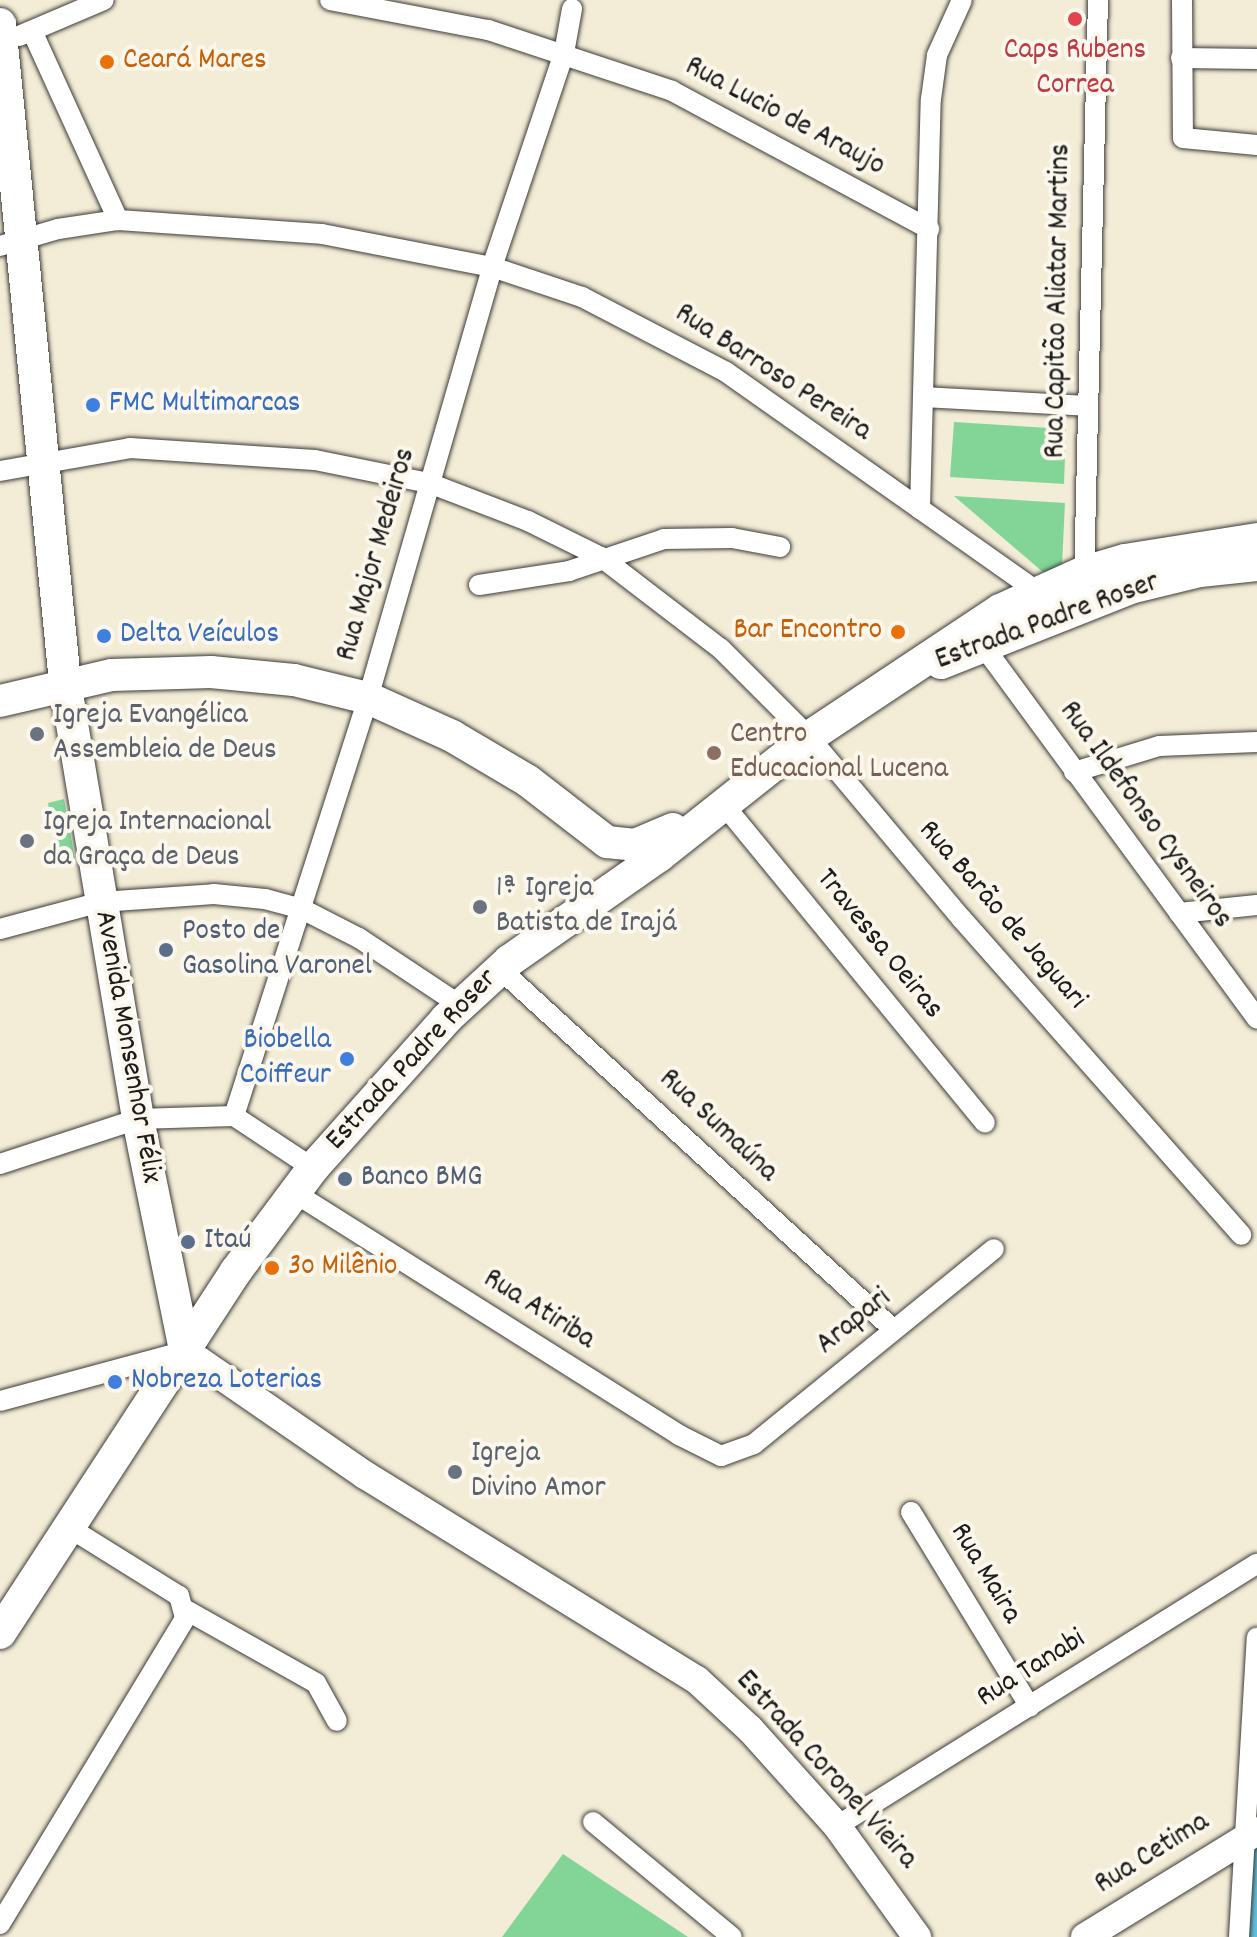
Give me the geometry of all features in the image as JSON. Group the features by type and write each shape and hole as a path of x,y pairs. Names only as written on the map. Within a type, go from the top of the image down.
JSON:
{"main road":[{"name":"Avenida Monsenhor Félix","path":"1,34 10,242 40,460 65,682 138,1119 185,1351"},
{"name":"Estrada Padre Roser","path":"889,684 984,647 1084,588 1173,550 1257,539"},
{"name":"Estrada Padre Roser","path":"185,1351 236,1271 304,1181 460,1005 505,965 722,807 809,737 929,654 1038,592 1257,565"},
{"path":"5,699 60,681 55,647 59,636"},
{"path":"5,699 65,682 211,672 294,680 368,698 492,758 607,842 635,845 722,807"},
{"path":"5,699 54,717 72,732"},
{"path":"505,965 535,926 601,869 599,850 583,825"},
{"path":"0,1633 185,1351"}],"street":[{"path":"1,34 32,31 104,0"},
{"name":"Rua Lucio de Araujo","path":"330,0 439,17 564,53 719,112 929,229"},
{"path":"920,509 933,84 937,55 962,0"},
{"name":"Rua Capitão Aliatar Martins","path":"1084,588 1098,0"},
{"path":"1182,0 1181,134 1206,144 1257,145"},
{"name":"Rua Major Medeiros","path":"234,1116 368,698 492,267 564,53 572,9"},
{"path":"32,31 118,220"},
{"path":"1181,58 1257,59"},
{"name":"Rua Barroso Pereira","path":"10,242 118,220 322,234 492,267 582,297 664,336 726,372 1038,592"},
{"path":"923,397 1087,406"},
{"name":"Rua Barão de Jaguari","path":"0,471 40,460 130,448 205,449 315,460 429,483 528,521 601,557 721,649 809,737 1241,1235"},
{"path":"479,585 569,571 601,557 664,539 732,538 780,547"},
{"name":"Rua Ildefonso Cysneiros","path":"984,647 1257,1019"},
{"path":"1074,772 1159,746 1257,742"},
{"name":"Travessa Oeiras","path":"722,807 985,1123"},
{"path":"0,929 101,902 214,894 302,909 396,960 460,1005"},
{"path":"1179,913 1257,905"},
{"name":"Rua Sumaúna","path":"505,965 894,1330"},
{"path":"0,1164 138,1119 234,1116"},
{"name":"Rua Atiriba","path":"234,1116 304,1181 701,1447 721,1456 754,1444"},
{"name":"Arapari","path":"754,1444 994,1249"},
{"path":"0,1401 185,1351"},
{"name":"Estrada Coronel Vieira","path":"185,1351 365,1475 697,1680 750,1729 837,1826 917,1937"},
{"name":"Rua Maira","path":"911,1512 1030,1707"},
{"path":"68,1527 179,1596 186,1610 316,1683 337,1721"},
{"name":"Rua Tanabi","path":"837,1826 1257,1564"},
{"path":"0,1924 183,1624 186,1610"},
{"path":"1239,1937 1251,1835 1257,1638"},
{"path":"593,1822 732,1937"},
{"name":"Rua Cetima","path":"1085,1937 1251,1835"}],"green space":[{"path":"954,422 1066,429 1064,484 950,477"},
{"path":"954,496 1065,503 1062,565 1044,573"},
{"path":"64,799 75,859 59,863 48,803"},
{"path":"563,1854 688,1937 502,1937"}],"waterway":[{"path":"1250,1937 1256,1841"}],"place":[{"name":"Caps Rubens Correa","path":"1075,19"},
{"name":"Ceará Mares","path":"107,62"},
{"name":"FMC Multimarcas","path":"93,405"},
{"name":"Bar Encontro","path":"898,632"},
{"name":"Delta Veículos","path":"104,636"},
{"name":"Igreja Evangélica Assembleia de Deus","path":"37,734"},
{"name":"Centro Educacional Lucena","path":"714,753"},
{"name":"Igreja Internacional da Graça de Deus","path":"27,841"},
{"name":"1ª Igreja Batista de Irajá","path":"480,907"},
{"name":"Posto de Gasolina Varonel","path":"166,950"},
{"name":"Biobella Coiffeur","path":"347,1059"},
{"name":"Banco BMG","path":"345,1179"},
{"name":"Itaú","path":"188,1242"},
{"name":"3o Milênio","path":"272,1268"},
{"name":"Nobreza Loterias","path":"115,1382"},
{"name":"Igreja Divino Amor","path":"455,1472"}]}
